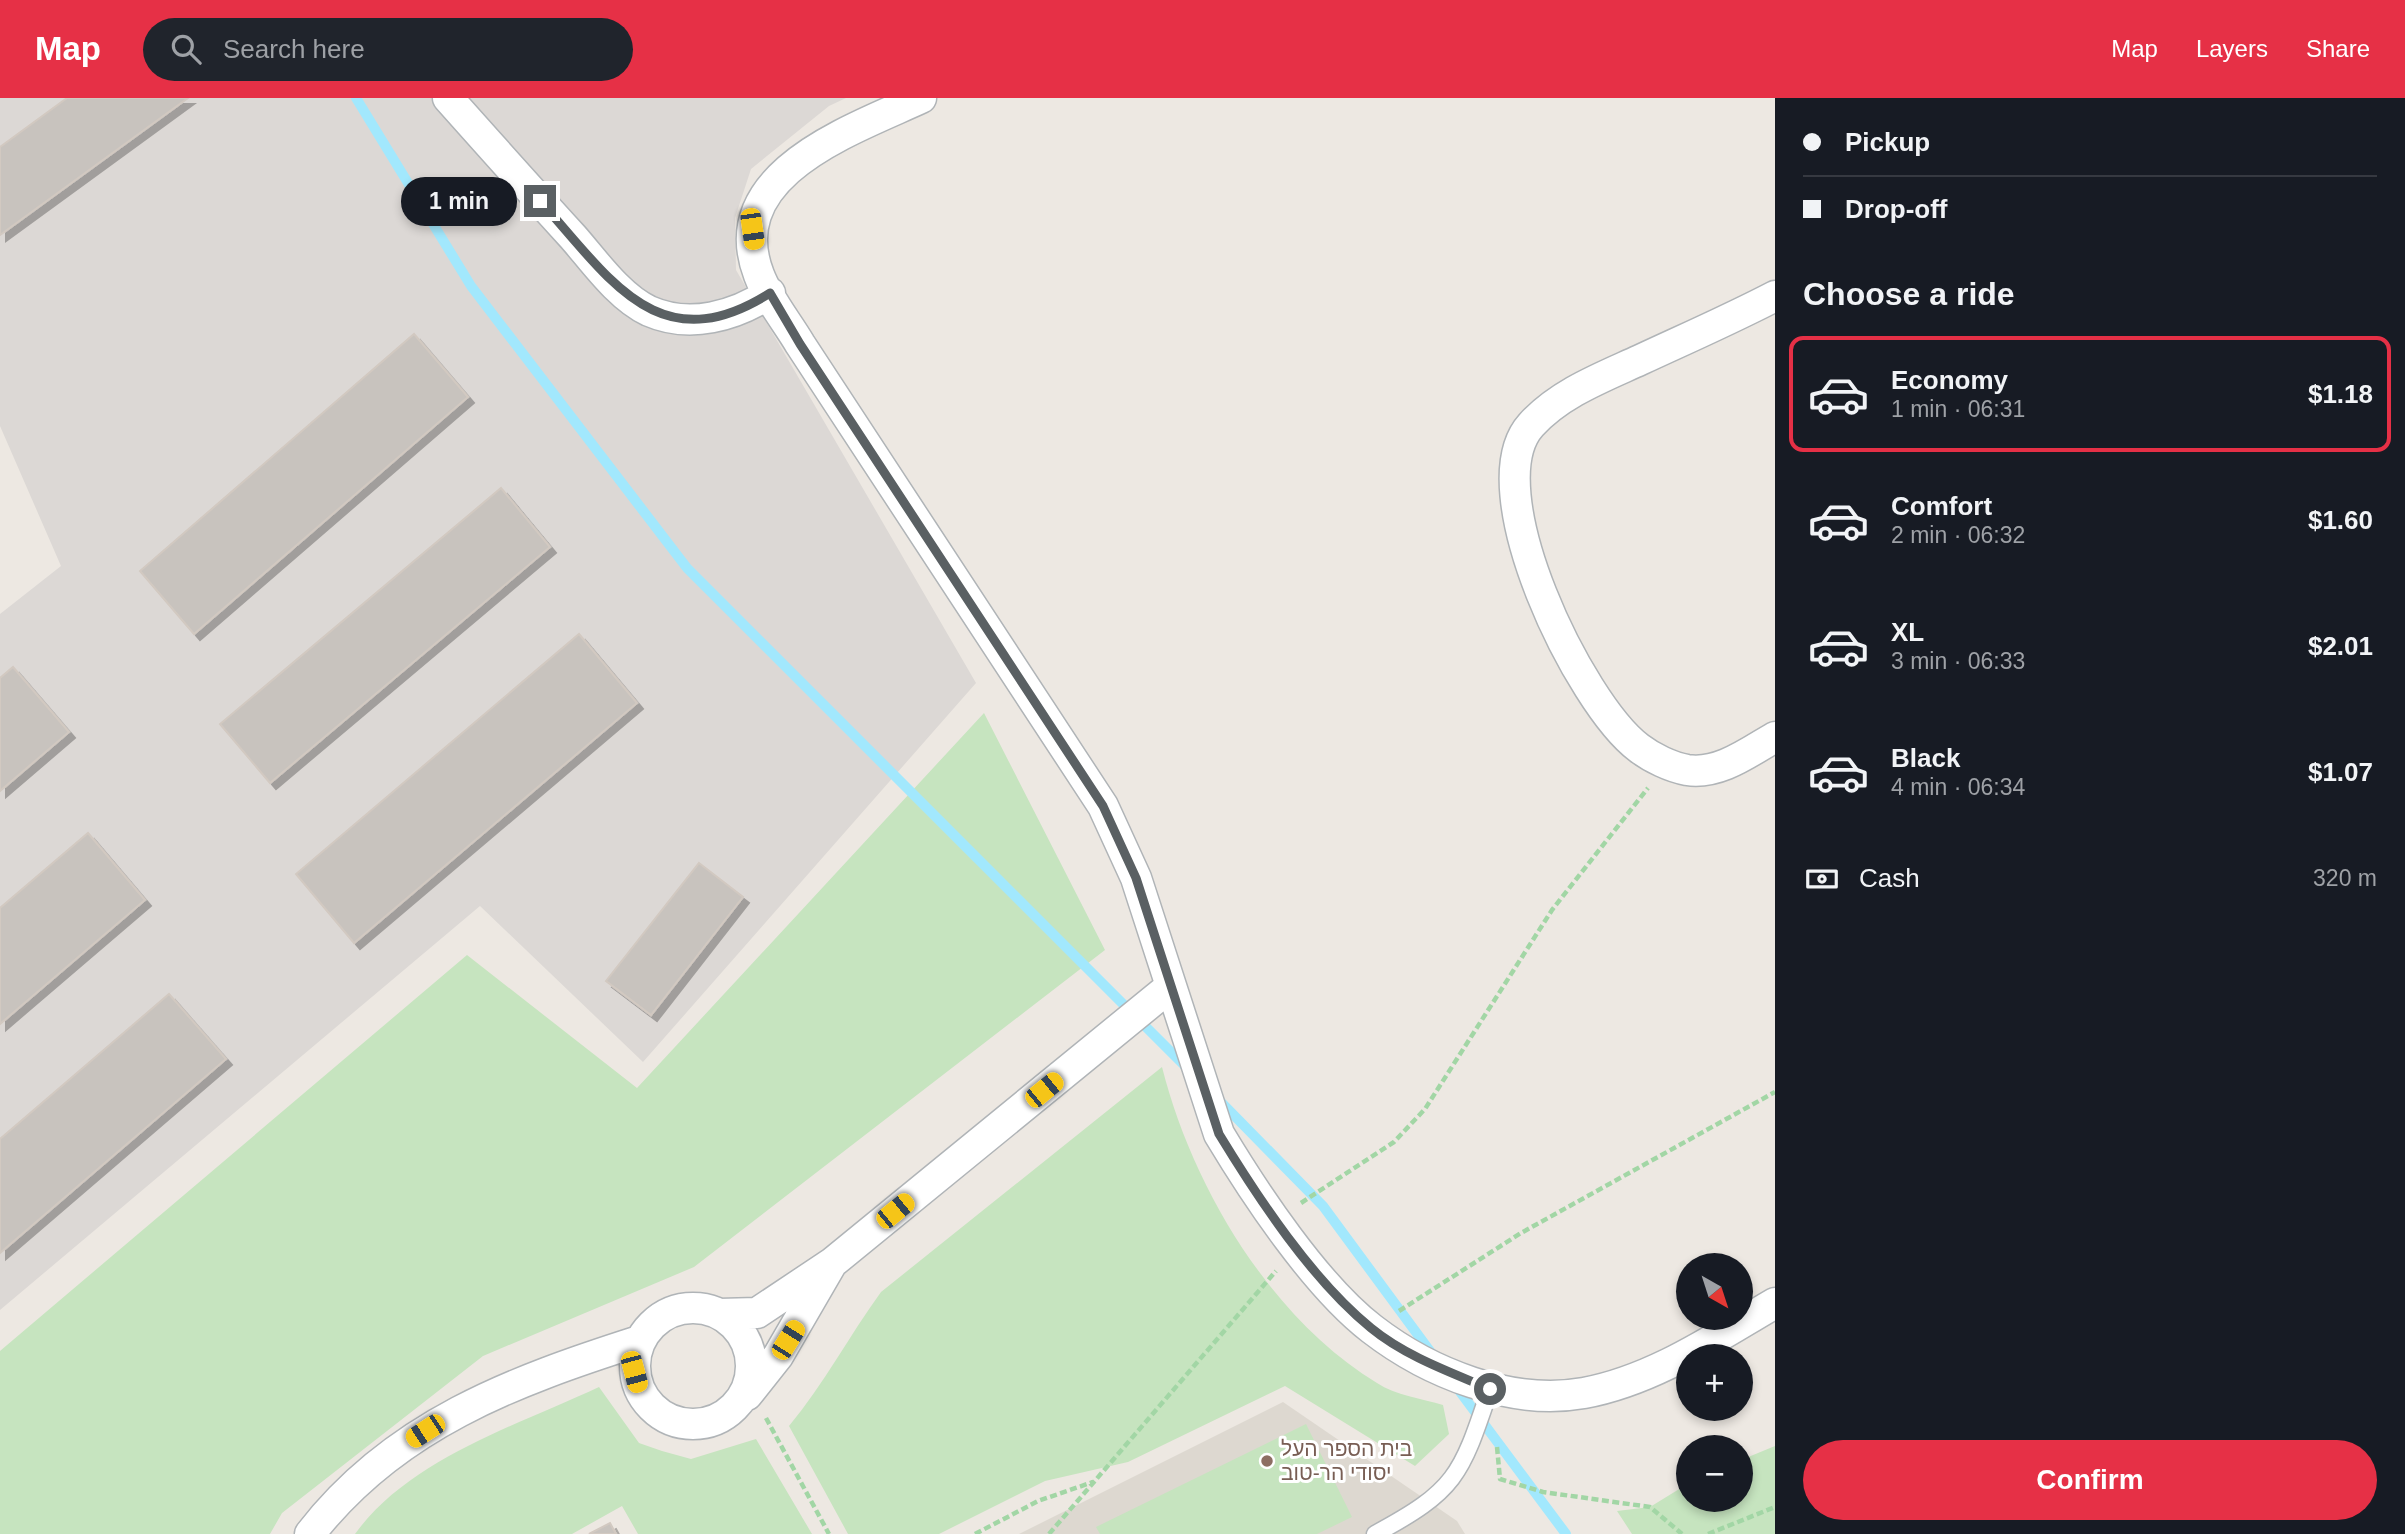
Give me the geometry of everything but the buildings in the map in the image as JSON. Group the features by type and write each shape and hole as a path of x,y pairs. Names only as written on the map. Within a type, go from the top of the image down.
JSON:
{"street":[{"path":"448,98 614,284 647,310 674,319 706,318 744,310 770,293"},
{"path":"921,98 821,145 790,168 763,195 752,229 759,274 800,344 1103,806 1136,878 1219,1134 1241,1171 1322,1280 1372,1328 1424,1361 1490,1389 1532,1395 1583,1393 1620,1383 1665,1367 1775,1303"},
{"path":"1775,296 1570,393 1530,426 1519,445 1514,464 1513,488 1519,524 1535,577 1555,624 1593,695 1639,748 1667,764 1689,771 1720,767 1775,737"},
{"path":"719,1314 757,1313 832,1263 1171,986"},
{"path":"741,1400 751,1374 750,1350 741,1332 719,1314 708,1309 688,1307 667,1313 651,1325 639,1341 634,1372 640,1392 651,1408 668,1419 688,1424 714,1421 741,1400 785,1345 832,1263"},
{"path":"310,1534 360,1483 404,1445 446,1417 493,1393 583,1358 639,1341"}],"lane":[{"path":"1375,1534 1419,1510 1444,1489 1466,1458 1490,1389"}],"path":[{"path":"1277,1219 1394,1142 1425,1109 1552,909 1667,764"},
{"path":"1372,1328 1521,1233 1775,1092"},
{"path":"1049,1534 1297,1247"},
{"path":"741,1400 829,1534"},
{"path":"1496,1440 1500,1479 1543,1492 1650,1507 1682,1534"},
{"path":"975,1534 1038,1501 1094,1482"},
{"path":"1708,1534 1775,1507"}],"shaded area":[{"path":"0,98 846,98 829,106 751,169 735,218 736,270 976,683 643,1062 480,906 0,1310 0,614 61,566 0,426"},
{"name":"בית הספר העל יסודי הר-טוב","path":"1283,1402 1457,1521 1465,1534 1019,1534"}],"green space":[{"path":"984,713 1105,950 694,1267 483,1356 282,1513 270,1534 0,1534 0,1351 467,955 637,1088"},
{"path":"1162,1067 1175,1112 1215,1202 1270,1286 1302,1323 1338,1356 1377,1383 1401,1394 1443,1405 1449,1434 1415,1466 1285,1386 1128,1462 1045,1481 939,1534 848,1534 789,1426 814,1394 881,1292"},
{"path":"599,1387 639,1443 662,1451 691,1459 756,1439 812,1534 638,1534 622,1506 572,1534 355,1534 378,1508 405,1485 435,1465 500,1430"},
{"path":"1306,1424 1352,1517 1317,1534 1100,1534 1096,1527"},
{"path":"1775,1446 1775,1534 1632,1534 1617,1511 1650,1507 1676,1491 1676,1512 1753,1512 1753,1455"}],"waterway":[{"path":"356,98 471,286 687,568 1187,1068"},
{"path":"1216,1097 1323,1206 1435,1358"},
{"path":"1455,1385 1566,1534"}],"place":[{"name":"בית הספר העל יסודי הר-טוב","path":"1267,1461"}],"route":[{"path":"540,201 614,284 647,310 674,319 706,318 744,310 770,293 800,344 1103,806 1136,878 1219,1134 1241,1171 1322,1280 1372,1328 1424,1361 1490,1389"}]}
